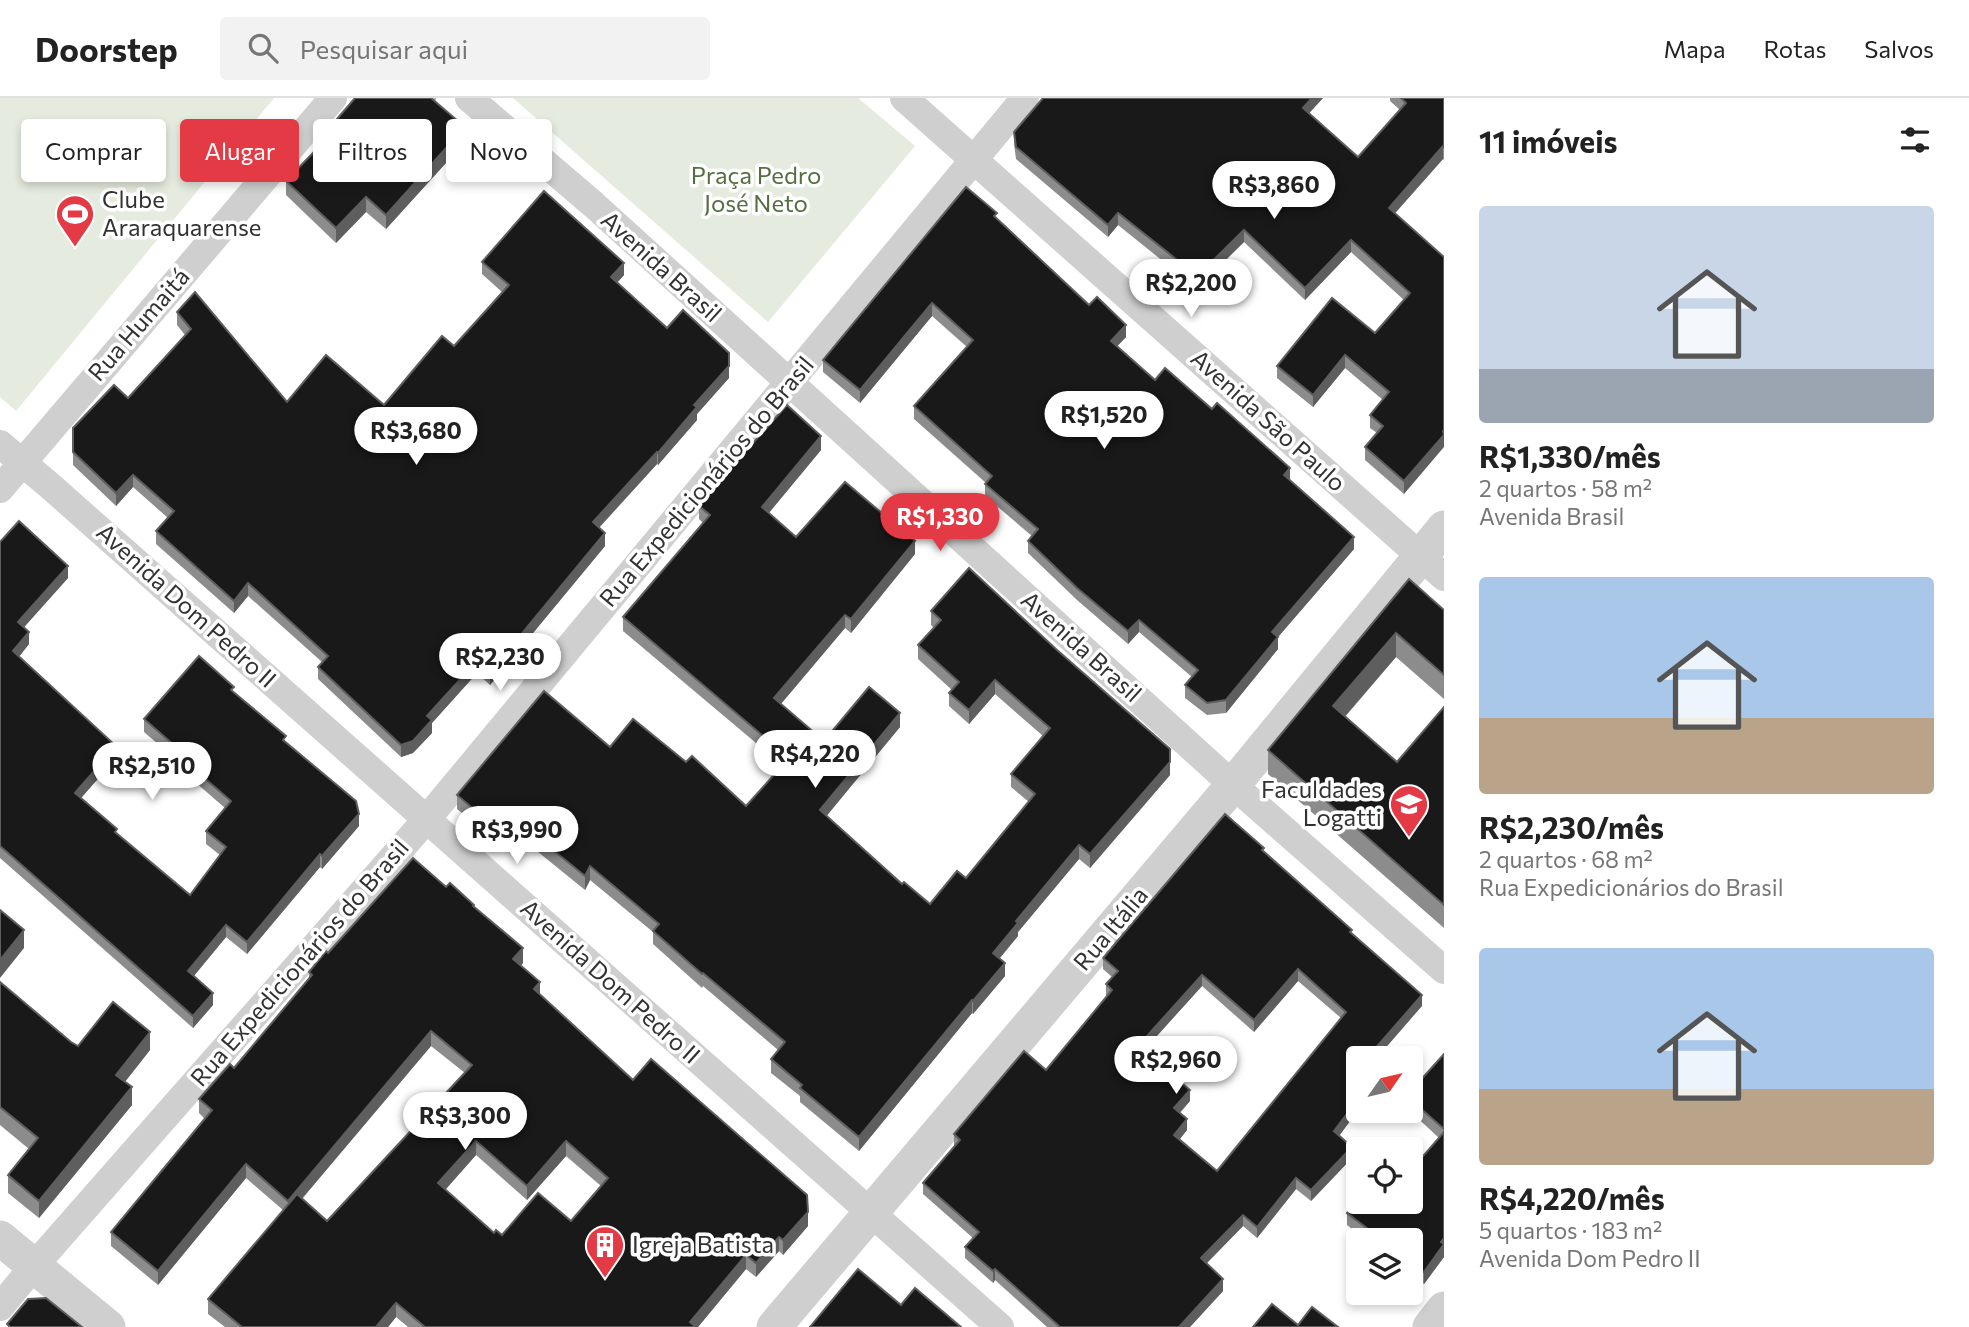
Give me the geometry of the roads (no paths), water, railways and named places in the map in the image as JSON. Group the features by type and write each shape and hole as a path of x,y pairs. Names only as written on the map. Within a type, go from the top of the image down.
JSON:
{"street":[{"name":"Rua Humaitá","path":"0,489 333,98"},
{"name":"Avenida Brasil","path":"470,98 594,205 1233,785 1444,970"},
{"name":"Avenida São Paulo","path":"904,98 1432,568"},
{"name":"Rua Expedicionários do Brasil","path":"0,1307 426,820 1025,98"},
{"name":"Avenida Dom Pedro II","path":"0,444 1000,1327"},
{"name":"Rua Itália","path":"774,1327 1233,785 1432,568 1444,528"},
{"path":"0,1238 108,1327"},
{"path":"1430,1327 1444,1309"}],"place":[{"name":"Clube Araraquarense","path":"75,248"},
{"name":"Faculdades Logatti","path":"1409,838"},
{"name":"Igreja Batista","path":"605,1279"}],"park label":[{"name":"Praça Pedro José Neto","path":"756,190"}]}
